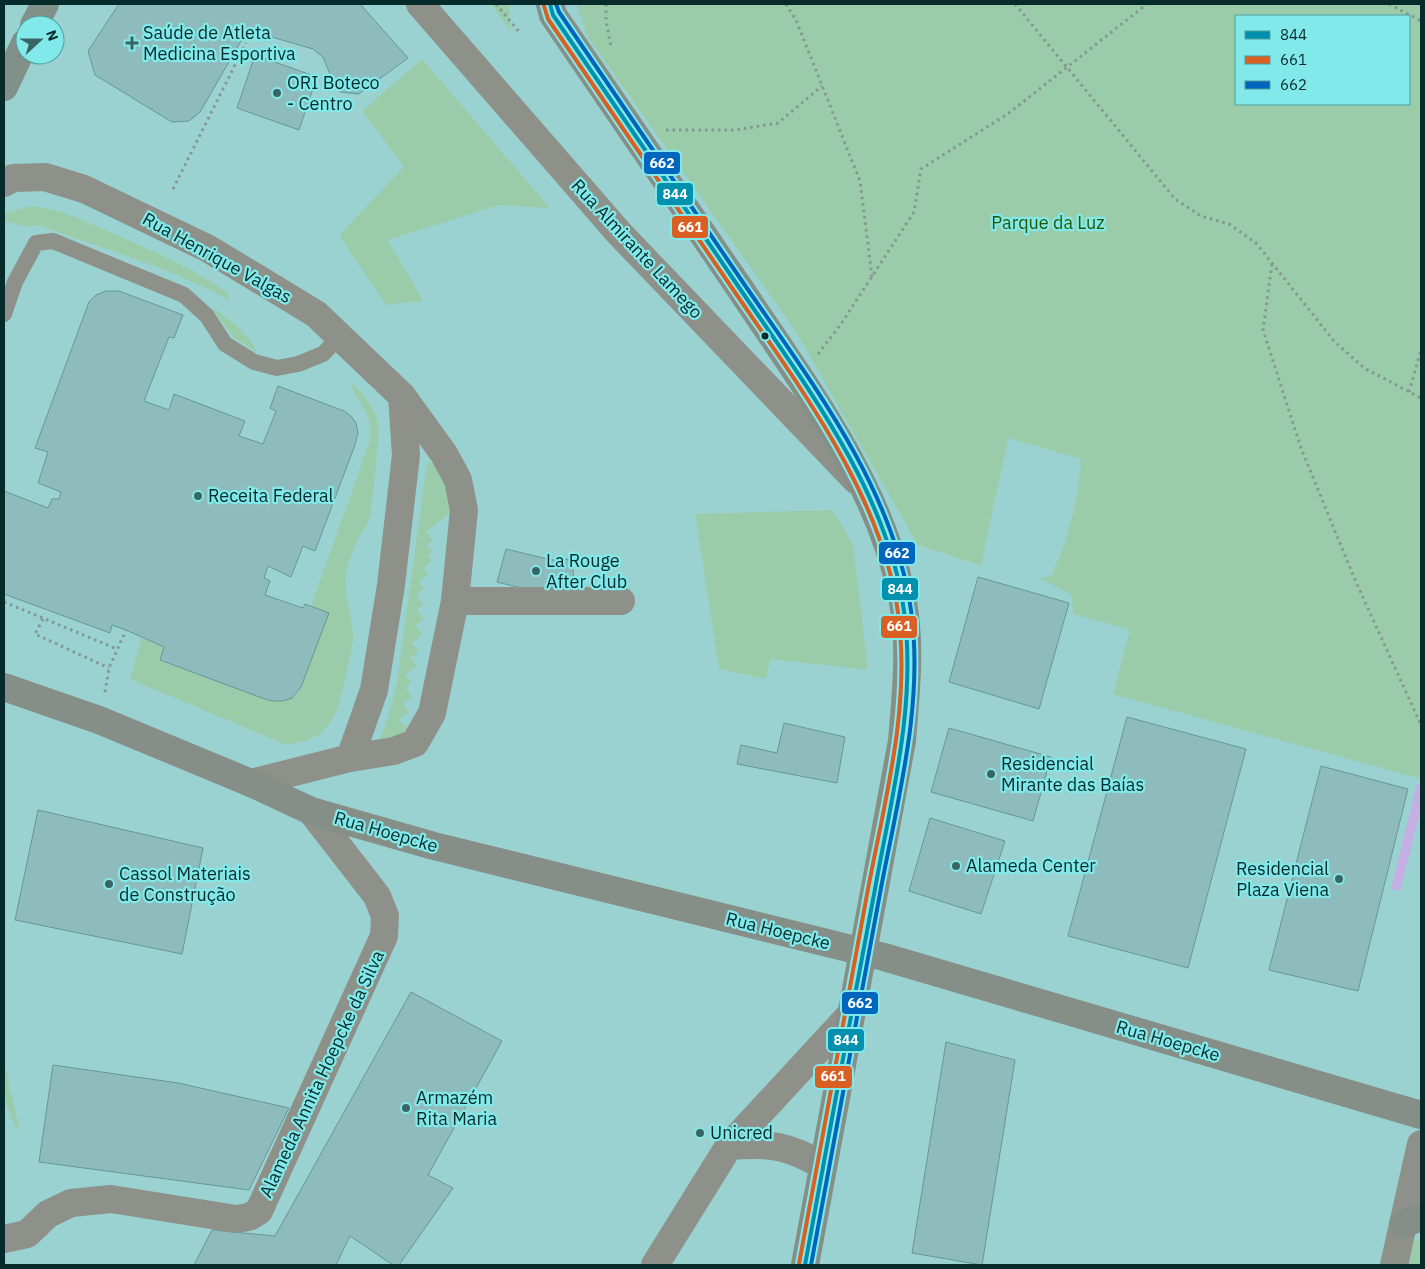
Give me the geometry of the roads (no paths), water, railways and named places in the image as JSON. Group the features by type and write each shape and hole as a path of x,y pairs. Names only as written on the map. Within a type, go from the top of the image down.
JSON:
{"main road":[{"path":"550,4 553,15 797,374 842,447 863,487 885,537 902,593 909,656 902,741 805,1265"},
{"path":"4,87 15,64"},
{"name":"Rua Hoepcke","path":"6,690 99,720 252,783 311,810 434,846 862,952 1421,1115"}],"street":[{"name":"Rua Almirante Lamego","path":"420,4 619,233 863,487"},
{"name":"Rua Henrique Valgas","path":"4,183 13,178 45,178 84,188 207,248 270,284 316,314 402,396 444,454 458,480 464,510 455,601 432,714 415,743 394,752 350,758 252,783"},
{"path":"350,758 374,690 391,585 406,455 402,396"},
{"path":"455,601 620,601"},
{"name":"Alameda Annita Hoepcke da Silva","path":"4,1240 27,1234 48,1214 71,1202 111,1199 236,1219 249,1217 259,1211 384,936 385,916 377,896 311,810"},
{"path":"655,1265 729,1146 851,1014"},
{"path":"729,1146 760,1144 798,1151 823,1166"},
{"path":"1394,1265 1412,1220 1421,1144"}],"lane":[{"path":"4,314 15,282 36,244 53,241 184,295 207,316 225,344 254,362 278,368 298,364 323,354 340,336"}],"place":[{"name":"Saúde de Atleta Medicina Esportiva","path":"132,43"},
{"name":"ORI Boteco - Centro","path":"277,93"},
{"name":"Receita Federal","path":"198,496"},
{"name":"La Rouge After Club","path":"536,571"},
{"name":"Residencial Mirante das Baías","path":"991,774"},
{"name":"Alameda Center","path":"956,866"},
{"name":"Residencial Plaza Viena","path":"1339,879"},
{"name":"Cassol Materiais de Construção","path":"109,884"},
{"name":"Armazém Rita Maria","path":"406,1108"},
{"name":"Unicred","path":"700,1133"}],"park label":[{"name":"Parque da Luz","path":"1048,223"}]}
